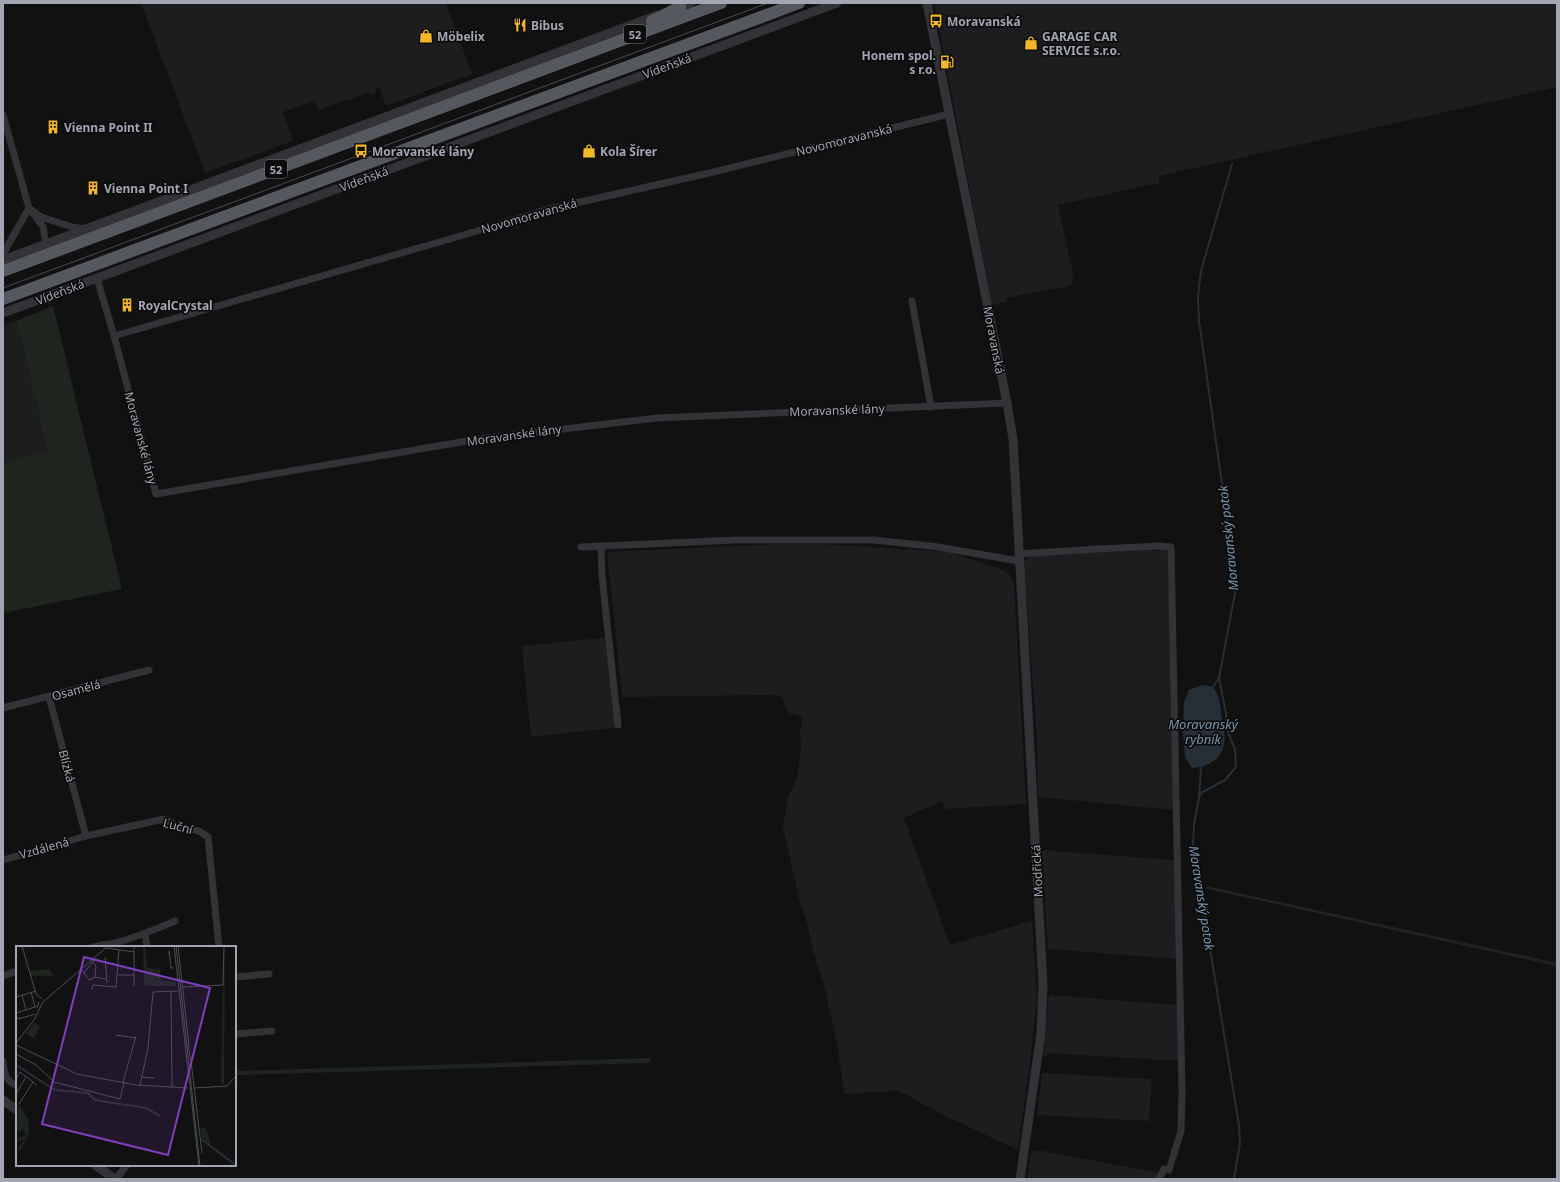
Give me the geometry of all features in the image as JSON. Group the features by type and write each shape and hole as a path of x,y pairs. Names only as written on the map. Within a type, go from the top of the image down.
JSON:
{"highway":[{"name":"52","path":"3,271 720,3"},
{"name":"Vídeňská","path":"3,299 798,3"},
{"path":"550,66 641,27 685,5"}],"street":[{"name":"Vídeňská","path":"3,313 837,3"},
{"name":"Moravanská","path":"927,3 1013,439 1018,557"},
{"path":"3,260 685,5"},
{"name":"Novomoravanská","path":"114,336 549,209 705,174 949,114"},
{"path":"3,115 29,208 43,227 46,244"},
{"path":"29,208 41,217 72,227 85,229"},
{"path":"3,254 29,208"},
{"name":"Moravanské lány","path":"97,278 156,494 478,439 657,418 1007,403"},
{"path":"912,301 931,407"},
{"path":"580,547 737,540 874,540 1018,557 1105,548 1171,547 1182,1093 1180,1131 1166,1170 1159,1179"},
{"path":"601,546 602,576 618,725"},
{"name":"Modřická","path":"1018,557 1043,984 1041,1033 1020,1179"},
{"name":"Osamělá","path":"3,708 149,670"},
{"name":"Blízká","path":"48,697 86,836"},
{"name":"Luční","path":"86,836 164,819 177,826 199,831 208,837 219,946"},
{"name":"Vzdálená","path":"3,860 86,836"},
{"path":"95,946 100,944 116,943 175,921"},
{"path":"146,933 147,946"},
{"path":"3,976 16,971"},
{"path":"236,977 269,974"},
{"path":"236,1034 272,1031"},
{"path":"3,1061 4,1075 9,1082 16,1086"},
{"path":"3,1100 16,1109"},
{"path":"96,1166 116,1179 126,1166"}],"shaded area":[{"path":"141,3 446,3 472,74 386,106 379,87 376,89 375,95 366,93 353,99 349,99 319,110 314,101 283,112 293,141 205,173"},
{"path":"934,3 1557,3 1557,87 1159,176 1159,183 1058,205 1072,269 1073,283 1069,286 1006,298 1007,301 992,305"},
{"path":"53,306 122,589 3,613 3,462 48,451 16,321"},
{"path":"16,321 48,451 3,462 3,326"},
{"path":"778,544 821,544 949,552 1006,571 1014,582 1026,804 945,809 942,801 904,818 950,945 1032,921 1037,997 1018,1150 943,1115 897,1091 844,1094 838,1049 824,985 814,954 806,919 800,903 783,827 788,797 797,778 801,751 800,731 803,717 789,713 781,696 622,697 607,552"},
{"path":"1165,550 1168,554 1173,810 1038,797 1037,741 1024,562 1027,558 1032,556"},
{"path":"611,637 620,727 531,737 522,646"},
{"path":"1041,850 1174,860 1177,959 1048,949"},
{"path":"1207,886 1557,963 1557,966 1207,889"},
{"path":"1049,995 1178,1005 1178,1061 1049,1053 1043,1058"},
{"path":"650,1058 650,1063 236,1075 236,1071"},
{"path":"1042,1073 1152,1079 1149,1121 1037,1115"},
{"path":"1037,1150 1160,1173 1156,1179 1027,1179 1031,1153"}],"water":[{"name":"Moravanský rybník","path":"1202,685 1213,687 1218,695 1225,741 1223,749 1217,758 1203,766 1192,768 1185,757 1183,732 1184,702 1189,690"}],"waterway":[{"name":"Moravanský potok","path":"1232,164 1201,271 1198,297 1199,321 1235,576 1235,593 1219,678 1226,713 1227,730 1235,749 1236,767 1225,780 1201,793 1194,824 1193,845 1239,1125 1240,1143 1234,1179"},
{"name":"Moravanský potok","path":"1213,687 1219,678"},
{"path":"1199,797 1201,768"}],"tram line":[{"path":"3,288 768,3"}],"place":[{"name":"Moravanská","path":"936,21"},
{"name":"Bibus","path":"520,25"},
{"name":"Möbelix","path":"426,36"},
{"name":"GARAGE CAR SERVICE s.r.o.","path":"1031,43"},
{"name":"Honem spol. s r.o.","path":"947,62"},
{"name":"Vienna Point II","path":"53,127"},
{"name":"Moravanské lány","path":"361,151"},
{"name":"Kola Šírer","path":"589,151"},
{"name":"Vienna Point I","path":"93,188"},
{"name":"RoyalCrystal","path":"127,305"}]}
